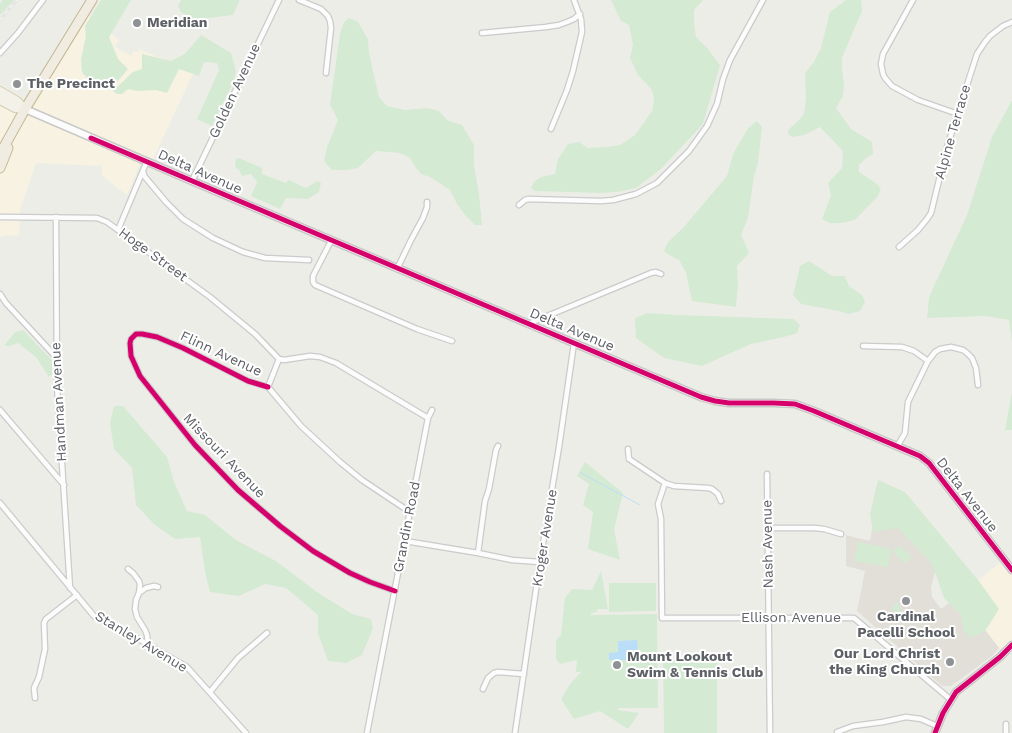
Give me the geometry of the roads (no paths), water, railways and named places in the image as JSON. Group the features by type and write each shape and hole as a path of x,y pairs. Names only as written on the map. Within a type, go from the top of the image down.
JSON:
{"highway":[{"path":"0,154 25,109 92,0"},
{"path":"0,168 14,128"}],"main road":[{"name":"Delta Avenue","path":"0,91 17,101 25,109"},
{"name":"Delta Avenue","path":"0,100 15,108 25,109 331,241 701,397 729,403 795,404 898,445 920,456 929,463 1012,570"},
{"path":"936,730 950,700 962,686 1000,657 1012,644"}],"street":[{"path":"0,52 18,33 43,0"},
{"name":"Golden Avenue","path":"192,181 279,0"},
{"path":"299,0 321,9 330,21 331,28 326,73"},
{"path":"551,129 567,90 582,32 580,14 574,0"},
{"path":"519,205 528,199 613,200 636,194 657,184 689,151 707,126 717,104 723,78 730,60 764,0"},
{"path":"913,0 883,54 881,64 883,74 892,86 918,100 958,114"},
{"path":"482,33 559,25 574,19 580,14"},
{"name":"Alpine Terrace","path":"899,246 918,230 931,213 947,147 977,54 990,36 1012,22"},
{"path":"118,230 147,161"},
{"path":"142,172 166,202 183,219 213,238 243,252 265,258 309,260"},
{"path":"397,269 423,218 427,202"},
{"name":"Hoge Street","path":"0,217 97,218 107,222 210,297 255,334 279,359"},
{"name":"Handman Avenue","path":"56,217 56,386 70,588"},
{"path":"331,241 314,276 313,282 318,287 417,329 452,341"},
{"path":"528,324 651,273 661,274"},
{"path":"0,294 56,357"},
{"name":"Flinn Avenue","path":"136,334 157,337 192,352 248,382 268,387"},
{"name":"Missouri Avenue","path":"136,334 131,339 130,349 133,363 140,376 195,444 238,490 280,526 319,555 350,573 395,592"},
{"name":"Kroger Avenue","path":"515,733 540,562 560,447 574,344"},
{"path":"863,346 902,347 914,351 928,361"},
{"path":"898,445 905,432 908,402 930,357 940,349 951,347 968,353 976,368 978,385"},
{"path":"410,512 384,496 340,462 301,426 268,387 279,359 320,357 336,363 428,418"},
{"path":"0,410 64,485"},
{"name":"Grandin Road","path":"367,733 428,418 432,410"},
{"path":"478,553 485,500 498,446"},
{"path":"628,449 629,459 665,483 674,486 712,489 718,494 721,501"},
{"name":"Nash Avenue","path":"767,474 770,733"},
{"name":"Ellison Avenue","path":"665,483 658,504 661,519 662,618 854,618 950,700"},
{"name":"Stanley Avenue","path":"0,503 94,616 187,667 246,733"},
{"path":"768,528 815,528 841,534"},
{"path":"405,541 512,560 540,562"},
{"path":"128,569 133,572 139,581 139,593 135,610 147,635 148,645"},
{"path":"139,593 146,588 158,587"},
{"path":"34,698 34,688 39,676 45,649 44,623 46,619 77,595"},
{"path":"210,692 238,658 266,633"},
{"path":"483,689 488,678 494,673 524,674"},
{"path":"837,732 853,726 906,717 921,719 936,730"},
{"path":"1006,724 1006,733"}],"water":[{"path":"637,640 638,648 637,650 632,650 632,660 609,660 609,653 618,652 618,641"}],"waterway":[{"path":"581,473 640,505"}],"railway":[{"path":"0,20 17,0"}],"place":[{"name":"Meridian","path":"137,23"},
{"name":"The Precinct","path":"17,84"},
{"name":"Cardinal Pacelli School","path":"906,601"},
{"name":"Our Lord Christ the King Church","path":"950,662"},
{"name":"Mount Lookout Swim & Tennis Club","path":"617,665"}]}
